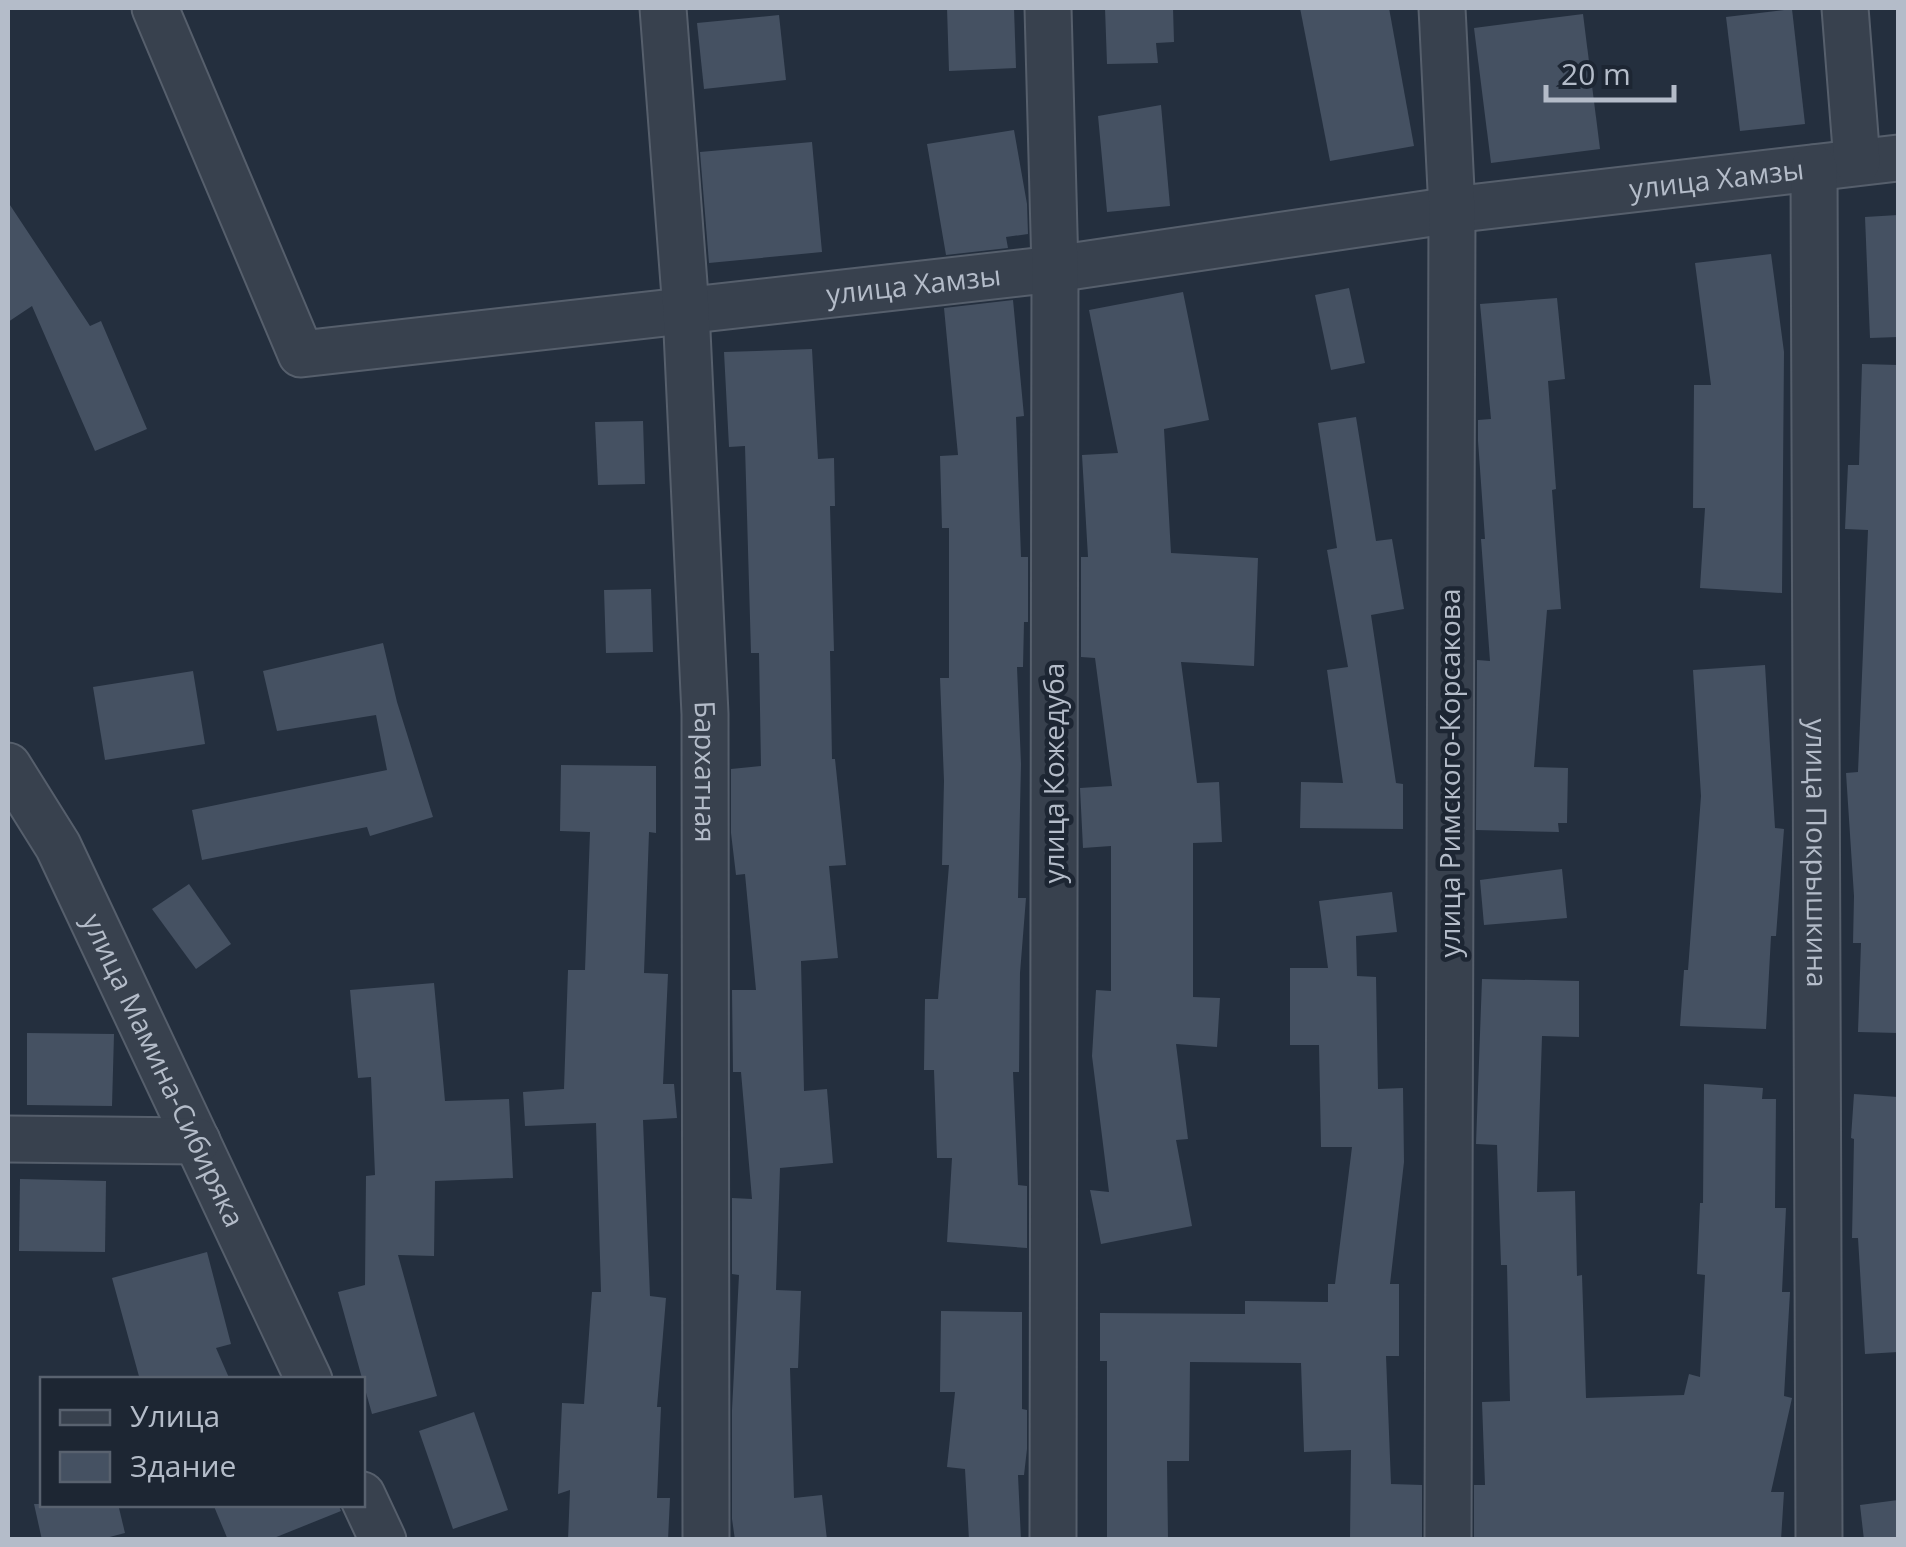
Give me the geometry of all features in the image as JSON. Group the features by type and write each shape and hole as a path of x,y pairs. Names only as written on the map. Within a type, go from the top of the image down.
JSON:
{"street":[{"name":"улица Хамзы","path":"155,8 302,354 1054,269 1452,210 1857,163"},
{"name":"Бархатная","path":"663,8 686,310 705,714 706,1540"},
{"name":"улица Кожедуба","path":"1048,8 1054,269 1053,1540"},
{"name":"улица Римского-Корсакова","path":"1442,8 1452,210 1448,1540"},
{"name":"улица Покрышкина","path":"1819,1540 1857,163 1845,8"},
{"name":"улица Мамина-Сибиряка","path":"8,766 58,846 308,1377"},
{"path":"8,1139 197,1141"},
{"path":"365,1501 383,1540"}],"building":[{"path":"947,8 1014,8 1016,68 949,71"},
{"path":"1105,8 1173,8 1174,42 1156,43 1158,63 1107,64"},
{"path":"1300,8 1389,8 1414,146 1330,161"},
{"path":"1792,9 1805,124 1740,131 1726,17"},
{"path":"1583,14 1600,149 1491,163 1474,28"},
{"path":"779,15 786,80 704,89 697,23"},
{"path":"1161,105 1170,206 1107,212 1098,116"},
{"path":"1014,130 1027,204 1028,234 1006,237 1008,248 946,255 927,144"},
{"path":"812,142 822,252 709,263 700,152"},
{"path":"8,202 90,326 101,321 147,429 95,451 32,306 8,322"},
{"path":"1898,215 1898,337 1870,338 1865,217"},
{"path":"1771,254 1784,352 1782,593 1700,588 1705,508 1693,508 1694,385 1711,385 1695,263"},
{"path":"1349,288 1365,363 1331,370 1315,295"},
{"path":"1183,292 1209,420 1164,429 1171,553 1258,558 1254,666 1181,662 1197,783 1219,782 1222,842 1193,843 1193,997 1220,998 1217,1047 1176,1044 1188,1139 1176,1140 1192,1226 1101,1244 1090,1190 1109,1192 1092,1056 1096,990 1111,991 1111,846 1083,848 1080,788 1112,786 1095,658 1081,657 1081,557 1088,557 1082,455 1118,453 1089,310"},
{"path":"1557,298 1565,379 1548,381 1561,609 1547,610 1534,767 1568,768 1567,823 1558,823 1559,832 1476,830 1477,660 1490,661 1478,420 1491,419 1480,304"},
{"path":"1013,300 1024,416 1016,417 1021,557 1028,557 1028,622 1024,622 1023,667 1017,667 1021,764 1018,898 1026,898 1019,1072 1013,1072 1018,1185 1027,1186 1027,1248 947,1242 952,1158 937,1158 934,1070 924,1070 925,999 938,999 949,865 942,865 940,678 949,678 949,528 942,528 940,456 958,455 944,308"},
{"path":"812,349 818,459 834,458 835,506 830,506 832,759 846,865 829,866 838,958 801,961 804,1091 827,1089 833,1163 780,1168 776,1290 801,1291 798,1368 790,1368 794,1498 822,1495 827,1540 735,1540 732,1410 739,1275 732,1274 732,1198 752,1199 741,1072 733,1072 732,990 756,990 745,874 736,875 731,833 731,769 761,766 759,653 751,653 745,446 729,447 724,352"},
{"path":"1862,364 1898,365 1898,1033 1858,1032 1861,943 1853,943 1846,773 1858,772 1868,530 1845,529 1848,465 1859,465"},
{"path":"1356,417 1376,541 1392,539 1404,609 1371,615 1396,783 1403,784 1403,829 1300,828 1301,782 1343,783 1327,670 1348,667 1327,550 1337,548 1318,423"},
{"path":"643,421 645,484 598,485 595,422"},
{"path":"651,589 653,652 606,653 604,590"},
{"path":"383,643 433,817 370,836 367,827 202,860 192,810 387,770 376,715 277,731 263,671"},
{"path":"1765,665 1775,828 1784,829 1776,936 1771,936 1766,1029 1680,1026 1701,796 1693,670"},
{"path":"193,671 205,744 105,760 93,687"},
{"path":"561,765 656,766 656,833 649,832 644,973 668,974 663,1084 674,1084 677,1118 643,1120 650,1296 666,1298 657,1407 661,1407 657,1498 670,1498 668,1540 568,1540 570,1490 558,1494 562,1403 584,1404 592,1292 601,1292 596,1123 525,1126 523,1092 564,1089 568,970 585,970 590,832 560,831"},
{"path":"1562,869 1567,918 1484,925 1480,880"},
{"path":"189,884 231,944 196,969 152,909"},
{"path":"1392,892 1397,932 1356,936 1357,976 1376,977 1378,1089 1403,1088 1404,1162 1390,1284 1399,1284 1399,1356 1386,1356 1391,1484 1422,1485 1422,1540 1350,1540 1351,1450 1304,1452 1301,1363 1190,1362 1189,1461 1167,1461 1168,1540 1107,1540 1107,1361 1100,1361 1100,1313 1245,1314 1245,1301 1328,1302 1328,1284 1335,1284 1352,1147 1321,1147 1319,1045 1290,1045 1290,968 1328,968 1319,901"},
{"path":"1482,979 1579,981 1579,1037 1542,1036 1537,1192 1575,1191 1586,1398 1684,1395 1689,1374 1700,1377 1705,1275 1697,1274 1703,1203 1704,1084 1763,1088 1762,1099 1776,1099 1775,1208 1786,1208 1782,1292 1790,1292 1784,1396 1792,1398 1771,1492 1784,1492 1781,1540 1474,1540 1474,1485 1485,1485 1482,1402 1510,1401 1507,1265 1501,1265 1497,1145 1476,1144"},
{"path":"434,983 445,1101 509,1099 513,1178 435,1181 434,1256 398,1255 437,1396 372,1414 365,1377 362,1377 338,1292 365,1285 366,1176 375,1175 371,1077 358,1078 350,990"},
{"path":"27,1033 114,1034 112,1106 27,1105"},
{"path":"1854,1094 1898,1097 1898,1352 1865,1354 1858,1238 1852,1238"},
{"path":"20,1179 106,1181 105,1252 19,1251"},
{"path":"207,1252 231,1344 216,1348 229,1377 139,1377 112,1278"},
{"path":"941,1311 1022,1312 1022,1409 1027,1410 1027,1449 1024,1475 1018,1475 1021,1540 969,1540 965,1469 947,1467 955,1392 940,1392"},
{"path":"474,1412 508,1510 453,1529 419,1431"},
{"path":"1898,1500 1898,1540 1864,1540 1860,1505"},
{"path":"34,1504 119,1507 125,1533 98,1540 42,1540"},
{"path":"214,1507 339,1507 341,1511 269,1540 228,1540"}]}
